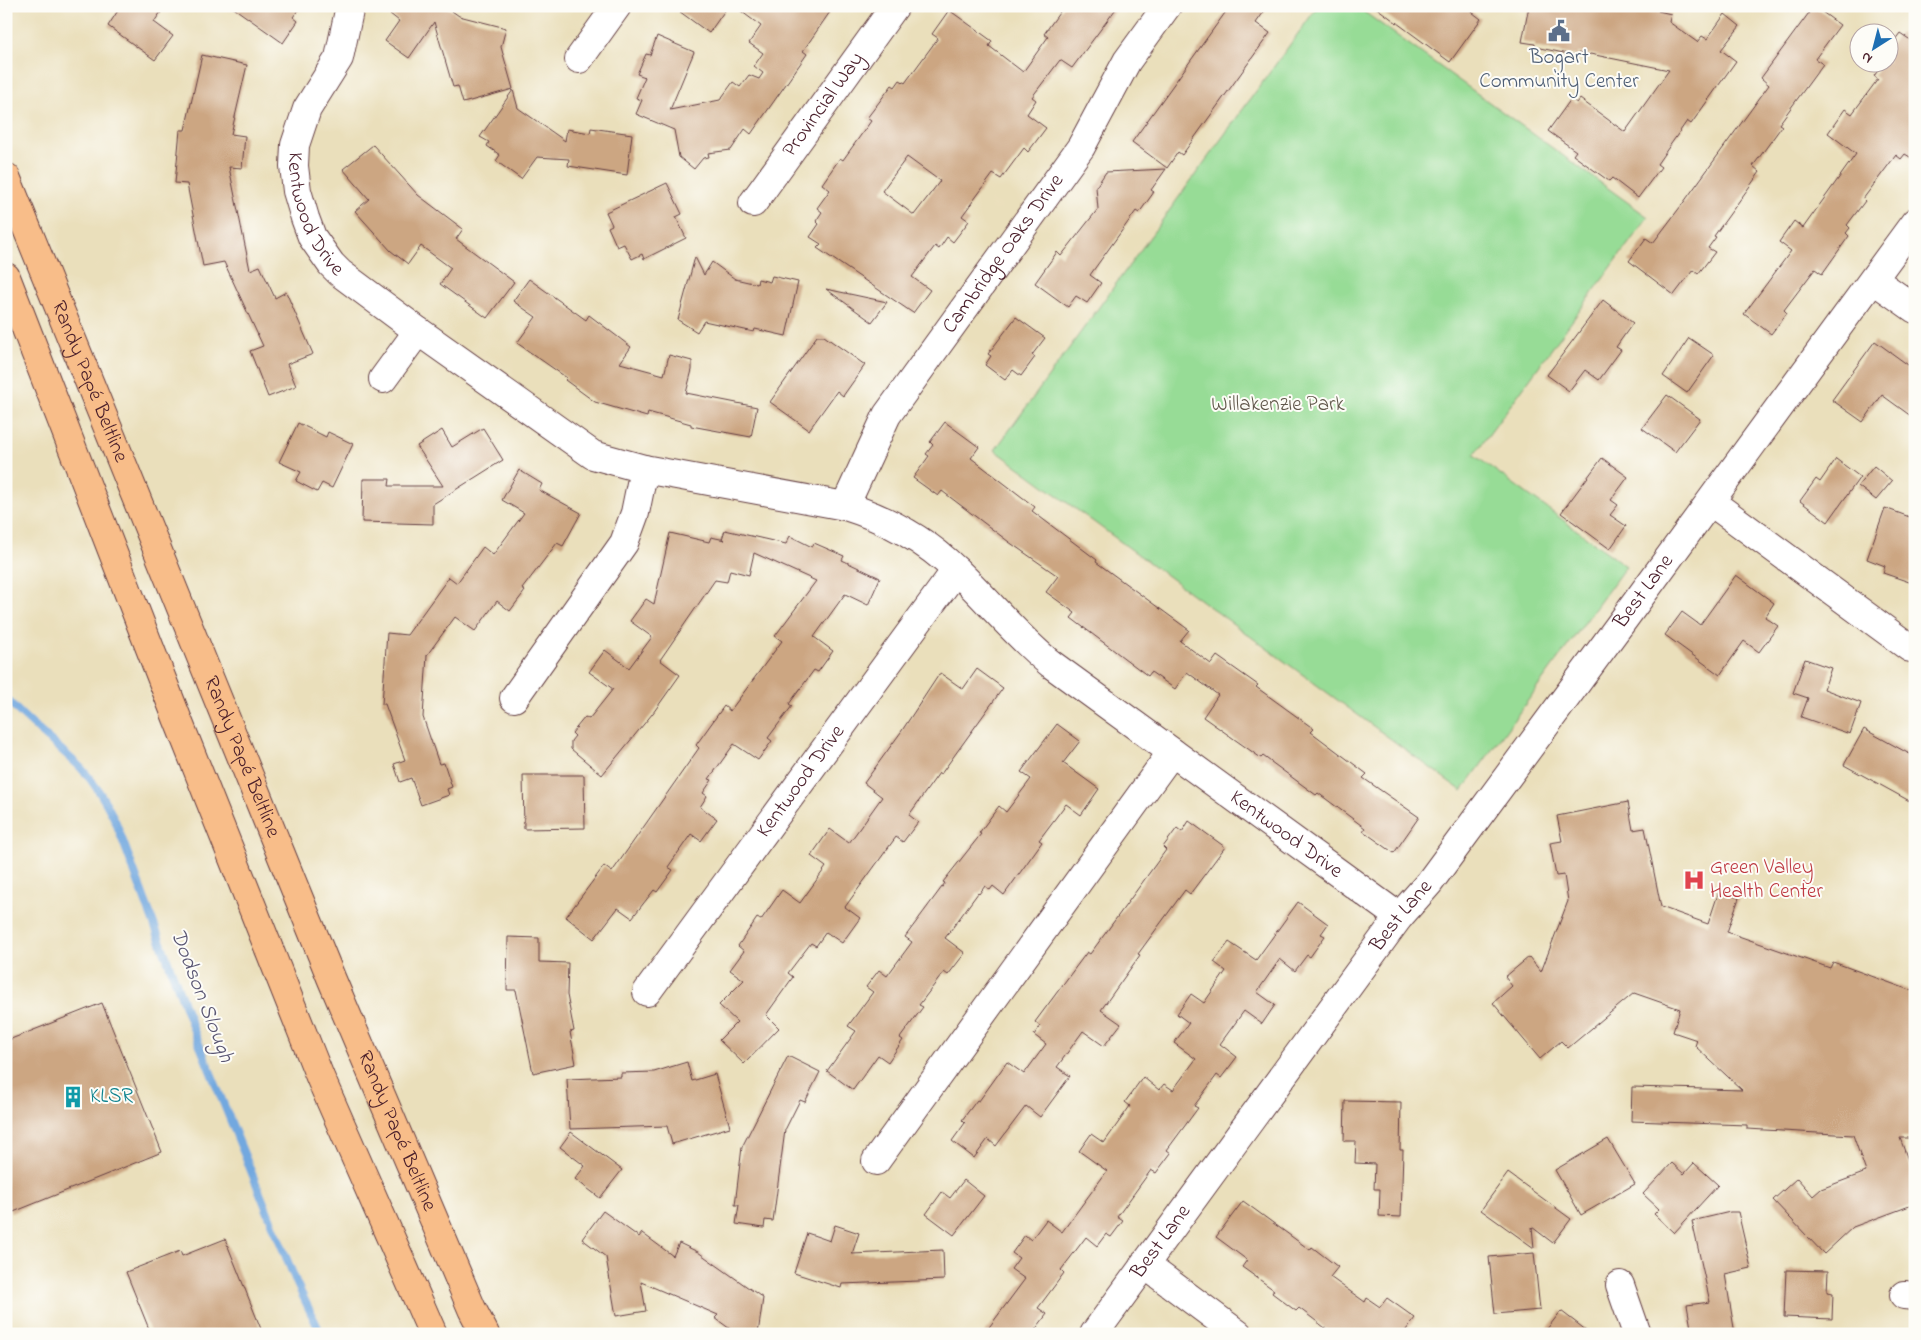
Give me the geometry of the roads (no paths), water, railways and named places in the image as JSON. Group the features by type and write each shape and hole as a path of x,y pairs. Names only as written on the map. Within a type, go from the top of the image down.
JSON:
{"highway":[{"name":"Randy Papé Beltline","path":"6,177 332,980 472,1309 485,1334"},
{"name":"Randy Papé Beltline","path":"6,277 320,1077 433,1334"}],"street":[{"name":"Kentwood Drive","path":"350,6 339,58 307,109 301,125 295,145 294,166 297,191 312,237 331,264 340,273 586,452 601,459 644,469 845,506 868,513 911,534 956,570 1036,652 1399,917"},
{"path":"579,59 617,6"},
{"name":"Provincial Way","path":"753,203 895,6"},
{"name":"Cambridge Oaks Drive","path":"845,506 887,415 1081,147 1127,61 1167,6"},
{"name":"Best Lane","path":"1094,1334 1399,917 1428,884 1711,502 1915,222"},
{"path":"1874,280 1915,310"},
{"path":"383,379 418,331"},
{"path":"514,698 624,543 635,512 644,469"},
{"path":"1711,502 1910,648"},
{"name":"Kentwood Drive","path":"647,992 956,570"},
{"path":"876,1161 1172,752"},
{"path":"1144,1264 1238,1334"},
{"path":"1620,1285 1637,1334"}],"waterway":[{"name":"Dodson Slough","path":"6,698 24,717 81,768 100,793 115,820 196,1036 297,1284 321,1334"}],"place":[{"name":"Bogart Community Center","path":"1559,31"},
{"name":"Green Valley Health Center","path":"1694,880"},
{"name":"KLSR","path":"73,1097"}],"park label":[{"name":"Willakenzie Park","path":"1278,405"}]}
